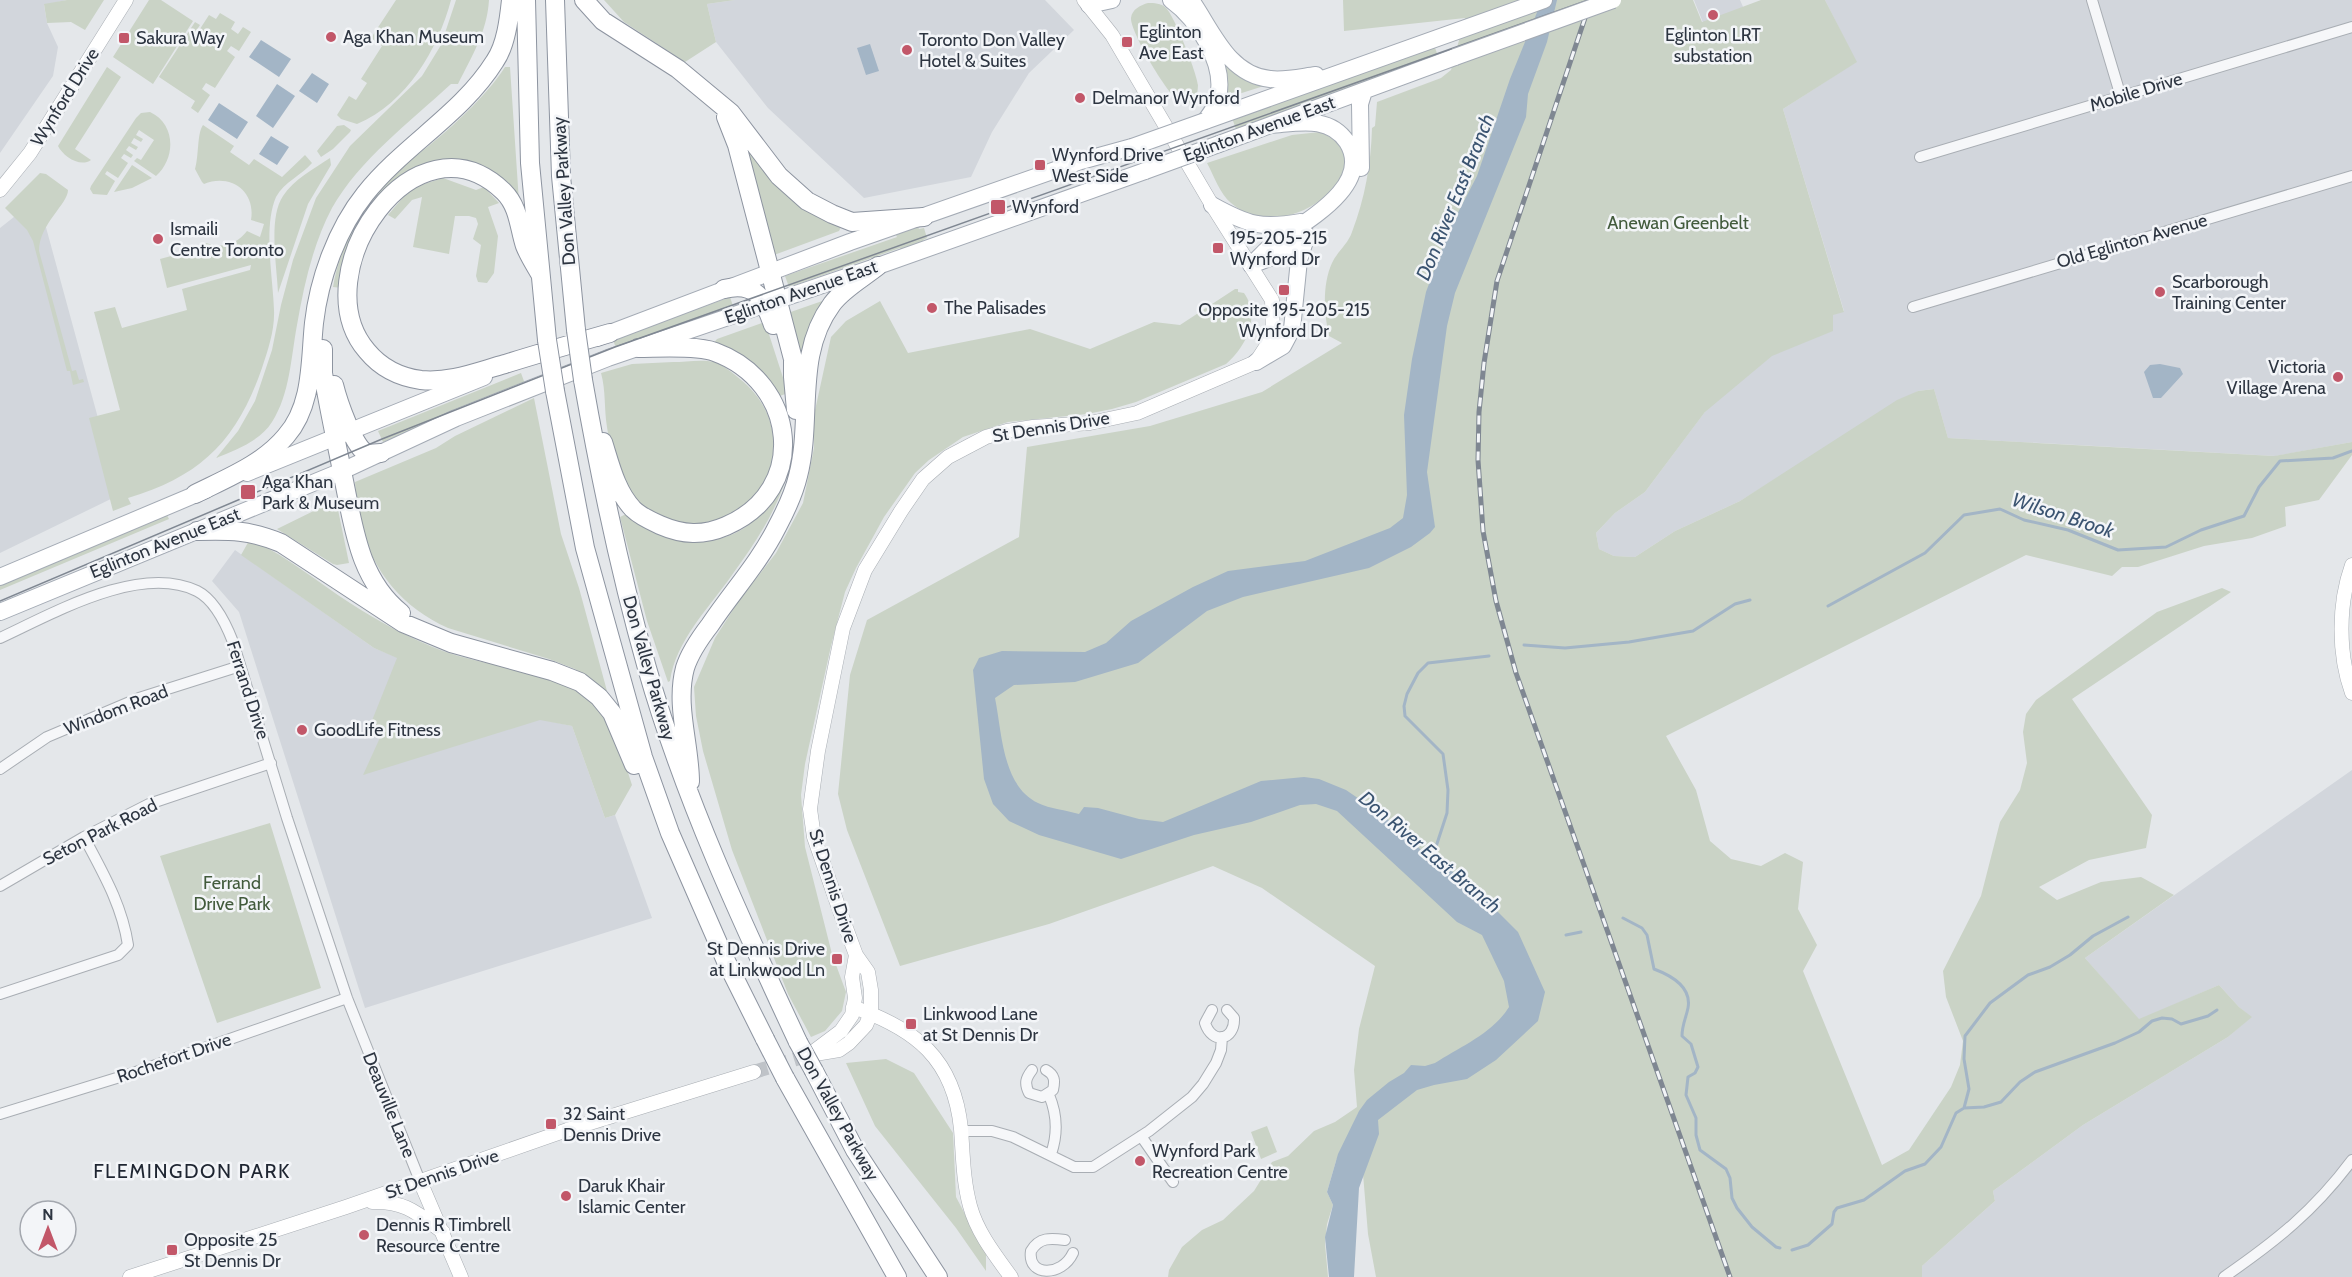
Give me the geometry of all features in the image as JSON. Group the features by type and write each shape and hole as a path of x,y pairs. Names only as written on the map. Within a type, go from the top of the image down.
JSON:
{"highway":[{"path":"195,494 266,456 288,435 296,421 309,382 314,323 322,284 333,252 350,217 381,175 464,101 496,60 505,33 510,0"},
{"name":"Don Valley Parkway","path":"526,0 530,163 547,340 585,549 640,746 670,833 724,959 785,1078 897,1277"},
{"name":"Don Valley Parkway","path":"555,0 561,176 576,330 602,487 647,669 690,796 737,910 798,1042 855,1150 938,1277"},
{"path":"584,0 603,21 678,69 731,113 779,176 807,201 852,222 924,217"},
{"path":"704,89 725,117 738,145 770,271 771,302 793,359 792,378 798,424 790,495"},
{"path":"540,274 526,247 516,210 506,194 492,182 469,170 452,168 432,170 399,188 373,216 359,242 351,265 347,291 351,322 357,340 389,371 403,377 433,381 459,377 610,333"},
{"path":"333,252 324,339 343,435 342,471 357,544 374,584 391,605 431,636"},
{"path":"690,796 690,760 682,693 685,668 695,647 760,556 777,527 798,477 807,370 811,346 821,321 836,299 878,266"},
{"path":"724,289 744,287 771,302"},
{"path":"583,380 620,490 633,509 675,532 692,534 713,531 738,521 761,504 778,477 784,440 778,410 763,386 743,367 714,351 638,348"},
{"path":"343,435 363,452 372,455 381,453"},
{"path":"197,531 244,531 281,543 403,623 431,636 552,671 580,682 599,697 612,713 634,764 656,794"}],"main road":[{"path":"1088,2 1112,0"},
{"path":"1171,0 1182,9 1213,56 1218,73 1219,95 1215,108 1205,121"},
{"path":"1191,0 1227,56 1245,71 1272,80 1340,73"},
{"name":"Eglinton Avenue East","path":"0,577 195,494 490,375 610,333 770,271 1081,161 1132,147 1544,0"},
{"name":"Eglinton Avenue East","path":"0,612 342,471 456,418 638,348 1145,171 1613,0"},
{"path":"1212,205 1249,224 1308,228 1344,204 1355,189 1361,166 1360,104 1364,91"},
{"path":"1251,265 1280,254 1308,228 1338,196 1348,181 1353,162 1347,143 1333,129 1320,123 1271,125"},
{"path":"1257,362 1283,346 1292,329 1299,260 1308,228"}],"street":[{"name":"Wynford Drive","path":"0,190 30,153 126,0"},
{"path":"2092,0 2121,97"},
{"path":"1088,2 1112,35 1212,205 1272,300 1273,336 1257,362"},
{"name":"Mobile Drive","path":"1920,157 2352,27"},
{"name":"Old Eglinton Avenue","path":"1913,307 2352,176"},
{"name":"St Dennis Drive","path":"871,1013 872,990 868,972 856,955 814,837 810,809 818,752 843,628 865,570 923,479 948,458 986,437 1033,427 1090,423 1137,412 1257,362"},
{"path":"2352,565 2342,616 2345,664 2352,693"},
{"name":"Ferrand Drive","path":"0,638 109,590 146,583 178,584 199,591 214,605 228,627 307,881 347,998"},
{"name":"Windom Road","path":"0,769 47,737 139,698 240,666"},
{"name":"Seton Park Road","path":"0,886 84,837 149,804 271,763"},
{"path":"0,994 118,955 128,945 125,924 112,887 84,837"},
{"name":"St Dennis Drive","path":"853,1007 855,998 852,976 856,955"},
{"name":"Rochefort Drive","path":"0,1114 136,1072 347,998"},
{"name":"Deauville Lane","path":"347,998 461,1277"},
{"path":"871,1013 858,1035 844,1047 839,1050 809,1055 841,1031 852,1015 853,1007 871,1013 903,1029 917,1039 939,1062 953,1089 961,1131 963,1174 973,1216 981,1233 1011,1277"},
{"path":"1212,1010 1205,1023 1208,1031 1214,1036 1222,1037 1230,1034 1234,1027 1234,1018 1227,1010"},
{"path":"961,1131 992,1131 1013,1137 1074,1167 1093,1167 1179,1108 1203,1084 1217,1060 1222,1037"},
{"path":"1032,1070 1026,1079 1026,1086 1029,1093 1042,1097 1048,1095 1055,1083 1053,1076 1046,1070"},
{"name":"St Dennis Drive","path":"130,1277 346,1207 567,1130 754,1072"},
{"path":"1048,1095 1056,1122 1051,1154"},
{"path":"1141,1136 1173,1182"},
{"path":"2224,1277 2279,1238 2298,1221 2337,1180 2352,1160"},
{"path":"346,1207 372,1202 399,1203 412,1209 442,1232"},
{"path":"1065,1240 1047,1238 1034,1245 1030,1259 1035,1274 1054,1274 1069,1263 1073,1253"}],"shaded area":[{"path":"0,0 67,0 44,5 47,23 58,47 53,76 0,153"},
{"path":"735,0 1045,0 1074,30 1029,73 992,132 971,177 864,198 768,108 716,42 707,4"},
{"name":"Eglinton LRT substation","path":"1694,0 1740,0 1744,9 1704,25"},
{"path":"1825,0 2352,0 2352,442 2275,456 1948,438 1934,389 1918,391 1740,501 1675,531 1635,557 1614,556 1599,549 1596,533 1615,513 1645,492 1761,337 1844,311 1783,109 1856,62"},
{"path":"38,198 119,495 0,553 0,228"},
{"path":"235,550 374,648 523,708 540,719 572,726 605,818 615,815 652,918 365,1008 239,612 212,581"},
{"path":"2352,770 2352,1277 1922,1277 1922,1266 1995,1201 1993,1191 2083,1125 2228,1037 2251,1017 2219,985 2139,1020 2085,958"}],"green space":[{"path":"67,0 104,0 85,30 71,22 47,23 44,4"},
{"path":"149,0 161,0 193,21 153,84 113,57"},
{"path":"396,0 451,0 429,55 405,88 375,115 357,124 341,119 337,115 349,96 356,100 367,83 361,79 382,46 371,38"},
{"path":"456,0 489,0 482,33 458,84 451,84 387,142 343,190 325,222 310,265 289,375 278,411 261,435 216,458 238,431 255,401 272,350 293,260 316,198 350,146 422,76 441,45"},
{"path":"604,0 735,0 707,4 716,42 685,62 624,22"},
{"name":"Anewan Greenbelt","path":"1343,0 1693,0 1702,22 1761,0 1825,0 1857,62 1783,109 1844,312 1833,315 1833,331 1772,356 1705,412 1645,492 1615,513 1596,533 1599,549 1614,556 1635,557 1675,531 1740,501 1897,400 1918,391 1934,389 1948,438 2274,456 2352,442 2352,455 2319,500 2285,507 2286,526 2252,538 2204,546 2138,567 2122,567 2112,576 2026,555 1666,736 1696,790 1710,841 1731,859 1761,866 1785,853 1803,862 1798,909 1817,945 1803,971 1882,1165 1909,1150 1951,1087 1960,1065 1963,1041 1946,997 1943,971 1981,896 2000,822 2020,790 2027,763 2023,732 2026,714 2036,700 2157,612 2222,588 2231,592 2072,699 2152,815 2146,848 2089,860 2039,887 2057,900 2101,882 2141,877 2174,895 2085,958 2139,1019 2219,985 2239,1007 2252,1017 2228,1037 2083,1125 1993,1191 1995,1201 1922,1266 1922,1277 1376,1277 1368,1234 1358,1114 1336,1161 1327,1192 1333,1205 1327,1224 1325,1244 1328,1277 1168,1277 1169,1270 1182,1247 1202,1230 1223,1220 1254,1191 1272,1162 1288,1156 1314,1131 1335,1122 1357,1107 1354,1070 1359,1029 1375,966 1262,888 1213,866 1049,924 900,966 847,830 838,794 850,675 867,620 1019,537 1027,447 1150,426 1262,392 1342,343 1329,336 1325,290 1332,263 1350,236 1364,194 1377,102 1441,78 1451,70 1465,18 1344,31"},
{"path":"1148,3 1164,6 1174,21 1197,79 1195,103 1179,100 1172,94 1136,35 1131,18 1133,12"},
{"path":"220,13 235,22 231,29 238,34 243,27 251,32 239,51 231,46 227,51 235,57 215,88 206,83 202,89 210,95 198,113 191,108 195,101 159,77 195,22 200,25 196,31 198,32 209,15 216,19"},
{"path":"1434,45 1438,56 1236,129 1232,118"},
{"path":"1215,49 1267,85 1226,98"},
{"path":"107,67 121,77 75,149 91,160 77,162 64,154 58,146"},
{"path":"505,67 510,67 519,202 496,177 468,162 437,161 421,166 400,183 342,288 333,287 349,237 378,191 402,165 465,114"},
{"path":"150,112 159,117 169,133 170,151 163,169 156,176 134,161 137,158 141,160 154,140 139,130 136,135 143,139 141,142 134,138 131,143 138,147 136,150 129,146 126,150 133,155 131,158 124,154 121,158 128,163 118,178 107,171 105,174 115,181 107,195 93,194 91,186 136,118 141,113"},
{"path":"203,125 234,146 230,152 249,165 254,159 282,177 305,155 312,163 279,192 272,209 269,238 273,325 262,368 241,416 213,452 196,466 177,479 128,498 131,504 113,511 89,418 120,410 94,312 115,307 122,328 187,310 182,289 250,270 251,265 167,288 160,259 186,252 191,257 206,243 229,244 239,239 247,231 260,237 264,224 251,220 249,201 239,187 223,181 204,184 202,182 195,169"},
{"path":"344,125 351,130 350,132 321,157 317,151 337,126"},
{"path":"1320,132 1339,146 1345,163 1339,181 1324,198 1303,210 1279,217 1254,216 1231,203 1220,190 1207,163 1292,135"},
{"path":"748,146 841,227 839,231 774,255 743,149"},
{"path":"330,158 331,165 308,204 278,293 275,230 278,205 292,185"},
{"path":"132,165 152,178 132,188 114,192"},
{"path":"40,173 46,174 68,190 67,196 44,232 39,251 72,371 76,370 79,380 83,379 84,382 73,385 70,371 67,371 33,241 27,230 5,208"},
{"path":"443,178 476,190 484,187 499,203 488,207 498,236 494,273 487,283 478,282 476,276 481,245 473,239 478,224 476,218 455,216 449,254 413,247 422,197 412,200 395,219 388,215 411,188"},
{"path":"917,225 919,229 924,228 927,238 923,240 924,244 901,251 900,248 789,287 785,276 897,237 896,235"},
{"path":"1235,289 1244,293 1249,302 1251,322 1240,349 1226,364 1136,402 1112,409 1087,414 1008,422 963,437 929,460 915,473 884,517 845,592 805,764 801,795 805,847 832,954 846,992 842,1011 825,1031 811,1037 788,994 732,850 703,751 696,716 694,687 715,638 738,602 776,553 803,503 814,448 814,415 831,337 846,321 880,301 908,353 1030,329 1090,349 1154,322 1180,325"},
{"path":"730,297 733,306 616,348 613,340"},
{"path":"828,299 804,343 802,360 785,314"},
{"path":"765,322 788,393 777,397 712,345 717,339"},
{"path":"704,361 721,365 740,379 758,397 769,418 773,440 772,462 764,482 751,500 732,514 708,523 691,525 675,522 654,513 631,497 617,469 610,444 601,373 632,364"},
{"path":"521,373 525,384 383,442 378,431"},
{"path":"534,398 561,534 579,588 607,691 575,669 448,628 417,610 392,587 382,573 366,542 359,519 355,482 436,448 455,436"},
{"path":"781,479 786,479 763,529 686,638 668,682 647,621 620,517 626,514 639,525 671,538 706,541 723,538 739,531 758,516"},
{"path":"336,500 349,563 333,564 277,529"},
{"path":"167,515 169,519 0,590 0,584"},
{"path":"250,539 289,561 361,610 407,636 443,651 558,682 590,700 611,729 632,785 615,815 605,818 572,726 540,720 363,775 383,731 371,723 397,658 374,648 241,555"},
{"name":"Ferrand Drive Park","path":"270,823 321,988 217,1023 160,856"},
{"path":"886,1059 914,1073 953,1133 956,1197 986,1254 986,1271 956,1228 875,1126 846,1063"},
{"path":"1267,1126 1277,1152 1261,1159 1251,1132"}],"water":[{"path":"1542,0 1557,0 1547,42 1528,94 1526,117 1455,293 1447,326 1427,472 1435,527 1411,547 1369,568 1243,597 1207,611 1138,663 1075,682 1014,685 995,698 1002,742 1010,771 1026,795 1038,803 1079,814 1084,807 1098,808 1139,819 1163,822 1261,781 1304,777 1319,779 1346,790 1384,816 1431,859 1464,878 1518,932 1545,992 1538,1021 1496,1060 1467,1079 1417,1090 1378,1120 1379,1134 1359,1188 1354,1277 1329,1277 1325,1237 1333,1205 1327,1192 1338,1154 1359,1111 1367,1100 1404,1073 1411,1065 1425,1066 1435,1063 1485,1032 1509,1007 1504,981 1482,935 1457,922 1337,811 1316,804 1300,805 1251,822 1194,835 1121,859 1039,835 1009,821 993,804 984,779 973,670 979,658 1002,651 1085,652 1106,643 1131,621 1193,587 1228,571 1305,561 1390,528 1403,518 1407,495 1404,415 1412,359 1426,292 1449,230 1477,176 1510,79"},
{"path":"261,40 291,59 279,77 249,57"},
{"path":"870,44 879,71 866,75 857,48"},
{"path":"312,73 329,84 317,103 299,91"},
{"path":"277,84 295,96 273,128 256,116"},
{"path":"219,103 248,122 237,139 208,120"},
{"path":"271,136 289,147 277,165 259,154"},
{"path":"2160,364 2180,368 2183,374 2161,398 2153,398 2144,372 2150,365"}],"waterway":[{"name":"Wilson Brook","path":"1828,606 1925,553 1964,515 2000,509 2024,520 2068,530 2118,550 2166,547 2201,530 2244,516 2259,487 2280,461 2333,458 2352,451"},
{"name":"Wilson Brook","path":"1524,645 1565,648 1629,642 1693,631 1735,604 1750,600"},
{"name":"Wilson Brook","path":"1431,862 1447,813 1448,790 1443,754 1405,716 1404,706 1407,694 1418,673 1428,663 1489,656"},
{"path":"1964,1108 1969,1089 1964,1059 1965,1036 1990,1003 2028,975 2050,967 2070,955 2093,936 2128,917"},
{"path":"1623,918 1642,928 1647,935 1654,969 1673,978 1687,994 1688,1008 1682,1036 1691,1044 1698,1067 1695,1073 1688,1077 1686,1095 1696,1118 1696,1135 1700,1150 1726,1169 1730,1178 1732,1198 1752,1227 1780,1248"},
{"path":"1566,935 1581,932"},
{"path":"1792,1250 1808,1245 1832,1224 1837,1208 1864,1200 1905,1171 1925,1164 1941,1147 1956,1113 1964,1108 1984,1107 2001,1102 2020,1082 2035,1072 2115,1043 2139,1032 2152,1021 2162,1018 2172,1019 2181,1024 2208,1016 2217,1010"}],"tunnel":[{"path":"754,1072 809,1055"}],"tram line":[{"path":"0,601 382,439 615,347 1588,0"}],"railway":[{"path":"1591,0 1497,281 1479,412 1478,460 1483,531 1496,601 1516,673 1730,1277"}],"place":[{"name":"Eglinton LRT substation","path":"1713,15"},
{"name":"Aga Khan Museum","path":"331,37"},
{"name":"Sakura Way","path":"124,38"},
{"name":"Eglinton Ave East","path":"1127,42"},
{"name":"Toronto Don Valley Hotel & Suites","path":"907,50"},
{"name":"Delmanor Wynford","path":"1080,98"},
{"name":"Wynford Drive West Side","path":"1040,165"},
{"name":"Wynford","path":"998,207"},
{"name":"Ismaili Centre Toronto","path":"158,239"},
{"name":"195-205-215 Wynford Dr","path":"1218,248"},
{"name":"Opposite 195-205-215 Wynford Dr","path":"1284,290"},
{"name":"Scarborough Training Center","path":"2160,292"},
{"name":"The Palisades","path":"932,308"},
{"name":"Victoria Village Arena","path":"2338,377"},
{"name":"Aga Khan Park & Museum","path":"248,492"},
{"name":"GoodLife Fitness","path":"302,730"},
{"name":"St Dennis Drive at Linkwood Ln","path":"837,959"},
{"name":"Linkwood Lane at St Dennis Dr","path":"911,1024"},
{"name":"32 Saint Dennis Drive","path":"551,1124"},
{"name":"Wynford Park Recreation Centre","path":"1140,1161"},
{"name":"Daruk Khair Islamic Center","path":"566,1196"},
{"name":"Dennis R Timbrell Resource Centre","path":"364,1235"},
{"name":"Opposite 25 St Dennis Dr","path":"172,1250"}],"district":[{"name":"FLEMINGDON PARK","path":"192,1171"}],"water label":[{"name":"Don River East Branch","path":"1455,197"},
{"name":"Don River East Branch","path":"1430,852"}]}
